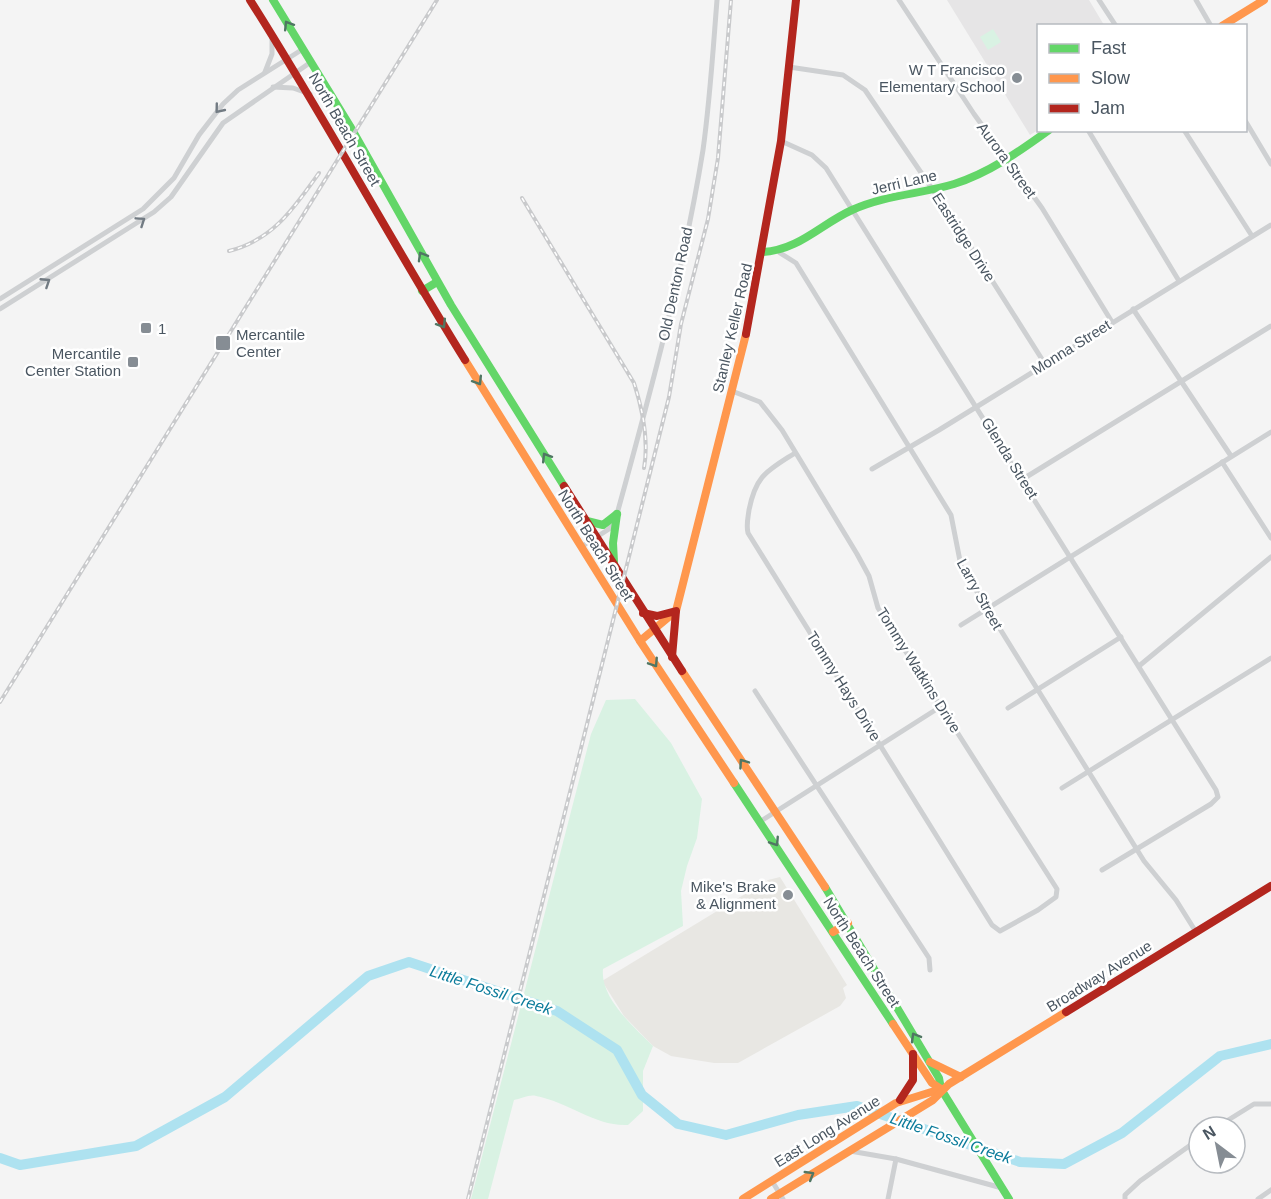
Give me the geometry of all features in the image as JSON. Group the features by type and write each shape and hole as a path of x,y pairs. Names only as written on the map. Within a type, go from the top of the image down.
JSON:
{"main road":[{"name":"North Beach Street","path":"250,0 310,94 422,291 640,641 932,1083 941,1089"},
{"name":"North Beach Street","path":"273,0 350,126 437,282 672,659 776,811 848,923 939,1078 941,1089 1009,1199"},
{"name":"Stanley Keller Road","path":"640,641 655,632 675,611 732,391 763,252 781,141 796,0"},
{"path":"1225,24 1264,0"},
{"name":"Jerri Lane","path":"780,253 852,209 953,184 979,174 1046,132"},
{"path":"763,252 780,253"},
{"path":"422,291 437,282"},
{"path":"490,400 504,391"},
{"path":"586,521 595,525 603,525 617,514"},
{"path":"615,566 613,543 617,514"},
{"path":"643,613 657,616 675,611 672,659"},
{"name":"Broadway Avenue","path":"941,1089 1271,886"},
{"path":"833,932 848,923"},
{"path":"896,1103 909,1089 913,1080 913,1053"},
{"path":"929,1062 961,1077"},
{"name":"East Long Avenue","path":"743,1199 896,1103 941,1089"},
{"name":"East Long Avenue","path":"771,1199 782,1196 933,1100 941,1089"}],"street":[{"name":"Old Denton Road","path":"581,547 609,529 617,514 673,298 700,165 709,104 717,0"},
{"name":"Aurora Street","path":"899,0 1005,158 1042,208 1112,322"},
{"path":"1099,0 1115,24"},
{"path":"1196,0 1210,24"},
{"path":"264,73 272,54 271,33"},
{"path":"0,299 143,209 174,178 199,135 223,104 264,73 303,49"},
{"path":"0,309 154,212 171,198 223,123 311,62"},
{"name":"Eastridge Drive","path":"789,67 843,75 865,90 1045,364"},
{"path":"272,87 292,88 310,94"},
{"path":"1247,125 1271,164"},
{"path":"1089,132 1179,281"},
{"path":"1185,132 1252,236"},
{"name":"Glenda Street","path":"781,141 820,160 1122,637 1218,797 1211,804 1136,849"},
{"name":"Monna Street","path":"872,469 1271,225"},
{"name":"Larry Street","path":"780,253 796,263 910,447 951,515 957,535 958,560 1136,849 1196,932"},
{"path":"1133,309 1231,456"},
{"path":"1023,479 1271,326"},
{"name":"Tommy Watkins Drive","path":"732,391 760,402 782,430 869,576 878,608 1057,889 1056,897 1010,927 1000,931 992,925"},
{"path":"961,625 1271,432"},
{"name":"Tommy Hays Drive","path":"795,453 766,471 757,481 748,518 748,533 992,925"},
{"path":"1222,462 1271,538"},
{"path":"1139,666 1271,557"},
{"path":"1008,708 1122,637"},
{"path":"1062,788 1271,658"},
{"path":"755,691 929,958 930,970"},
{"path":"761,821 940,707"},
{"path":"1102,870 1136,849"},
{"path":"1236,1115 1254,1104 1271,1104"},
{"path":"1125,1199 1125,1195 1140,1181 1187,1148"},
{"path":"850,1151 896,1159 1002,1188"},
{"path":"888,1199 896,1159"},
{"path":"772,1181 782,1196"},
{"path":"1258,1199 1271,1190"}],"shaded area":[{"name":"W T Francisco Elementary School","path":"947,0 1089,0 1103,24 1037,24 1037,131 1030,135"},
{"path":"780,877 847,985 843,988 846,998 840,1006 738,1063 714,1063 671,1056 653,1046 624,1016 602,981 768,880"}],"green space":[{"path":"993,29 1001,42 988,50 980,37"},
{"path":"635,699 671,743 702,799 697,838 681,891 683,926 603,969 607,991 612,1001 653,1046 643,1071 643,1111 628,1125 616,1125 536,1096 514,1100 488,1199 471,1199 591,734 606,700"}],"waterway":[{"name":"Little Fossil Creek","path":"0,1158 20,1165 136,1146 225,1097 368,976 409,962 557,1011 617,1050 642,1095 678,1124 726,1135 798,1115 857,1106 1020,1162 1064,1164 1122,1133 1220,1056 1271,1044"}],"railway":[{"path":"0,702 437,0"},
{"path":"468,1199 669,397 681,324 708,219 718,158 731,0"},
{"path":"229,251 244,246 270,231 291,210 319,173"},
{"path":"522,198 634,383 644,425 646,447 644,468"}],"traffic: fast":[{"path":"273,0 350,126 451,305 564,486"},
{"path":"763,252 788,247 799,242 841,216 865,205 954,184 980,174 1004,161 1046,132"},
{"path":"422,291 437,282"},
{"path":"587,521 603,525 617,514"},
{"path":"614,562 613,543 617,514"},
{"path":"734,783 893,1024"},
{"path":"825,887 939,1078 941,1089 1009,1199"}],"traffic: slow":[{"path":"1225,24 1264,0"},
{"path":"640,641 676,611 746,334"},
{"path":"465,360 640,641 734,783"},
{"path":"682,671 825,887"},
{"path":"833,932 848,923"},
{"path":"771,1199 933,1100 949,1084 1066,1012"},
{"path":"893,1024 932,1083 941,1089"},
{"path":"930,1062 961,1077"},
{"path":"743,1199 896,1103 941,1089"}],"traffic: jam":[{"path":"250,0 465,360"},
{"path":"746,334 781,141 796,0"},
{"path":"564,486 682,671"},
{"path":"643,613 657,616 676,611 672,657"},
{"path":"1066,1012 1271,886"},
{"path":"900,1100 913,1080 913,1054"}],"place":[{"name":"W T Francisco Elementary School","path":"1017,78"},
{"name":"1","path":"146,328"},
{"name":"Mercantile Center","path":"223,343"},
{"name":"Mercantile Center Station","path":"133,362"},
{"name":"Mike's Brake & Alignment","path":"788,895"}]}
